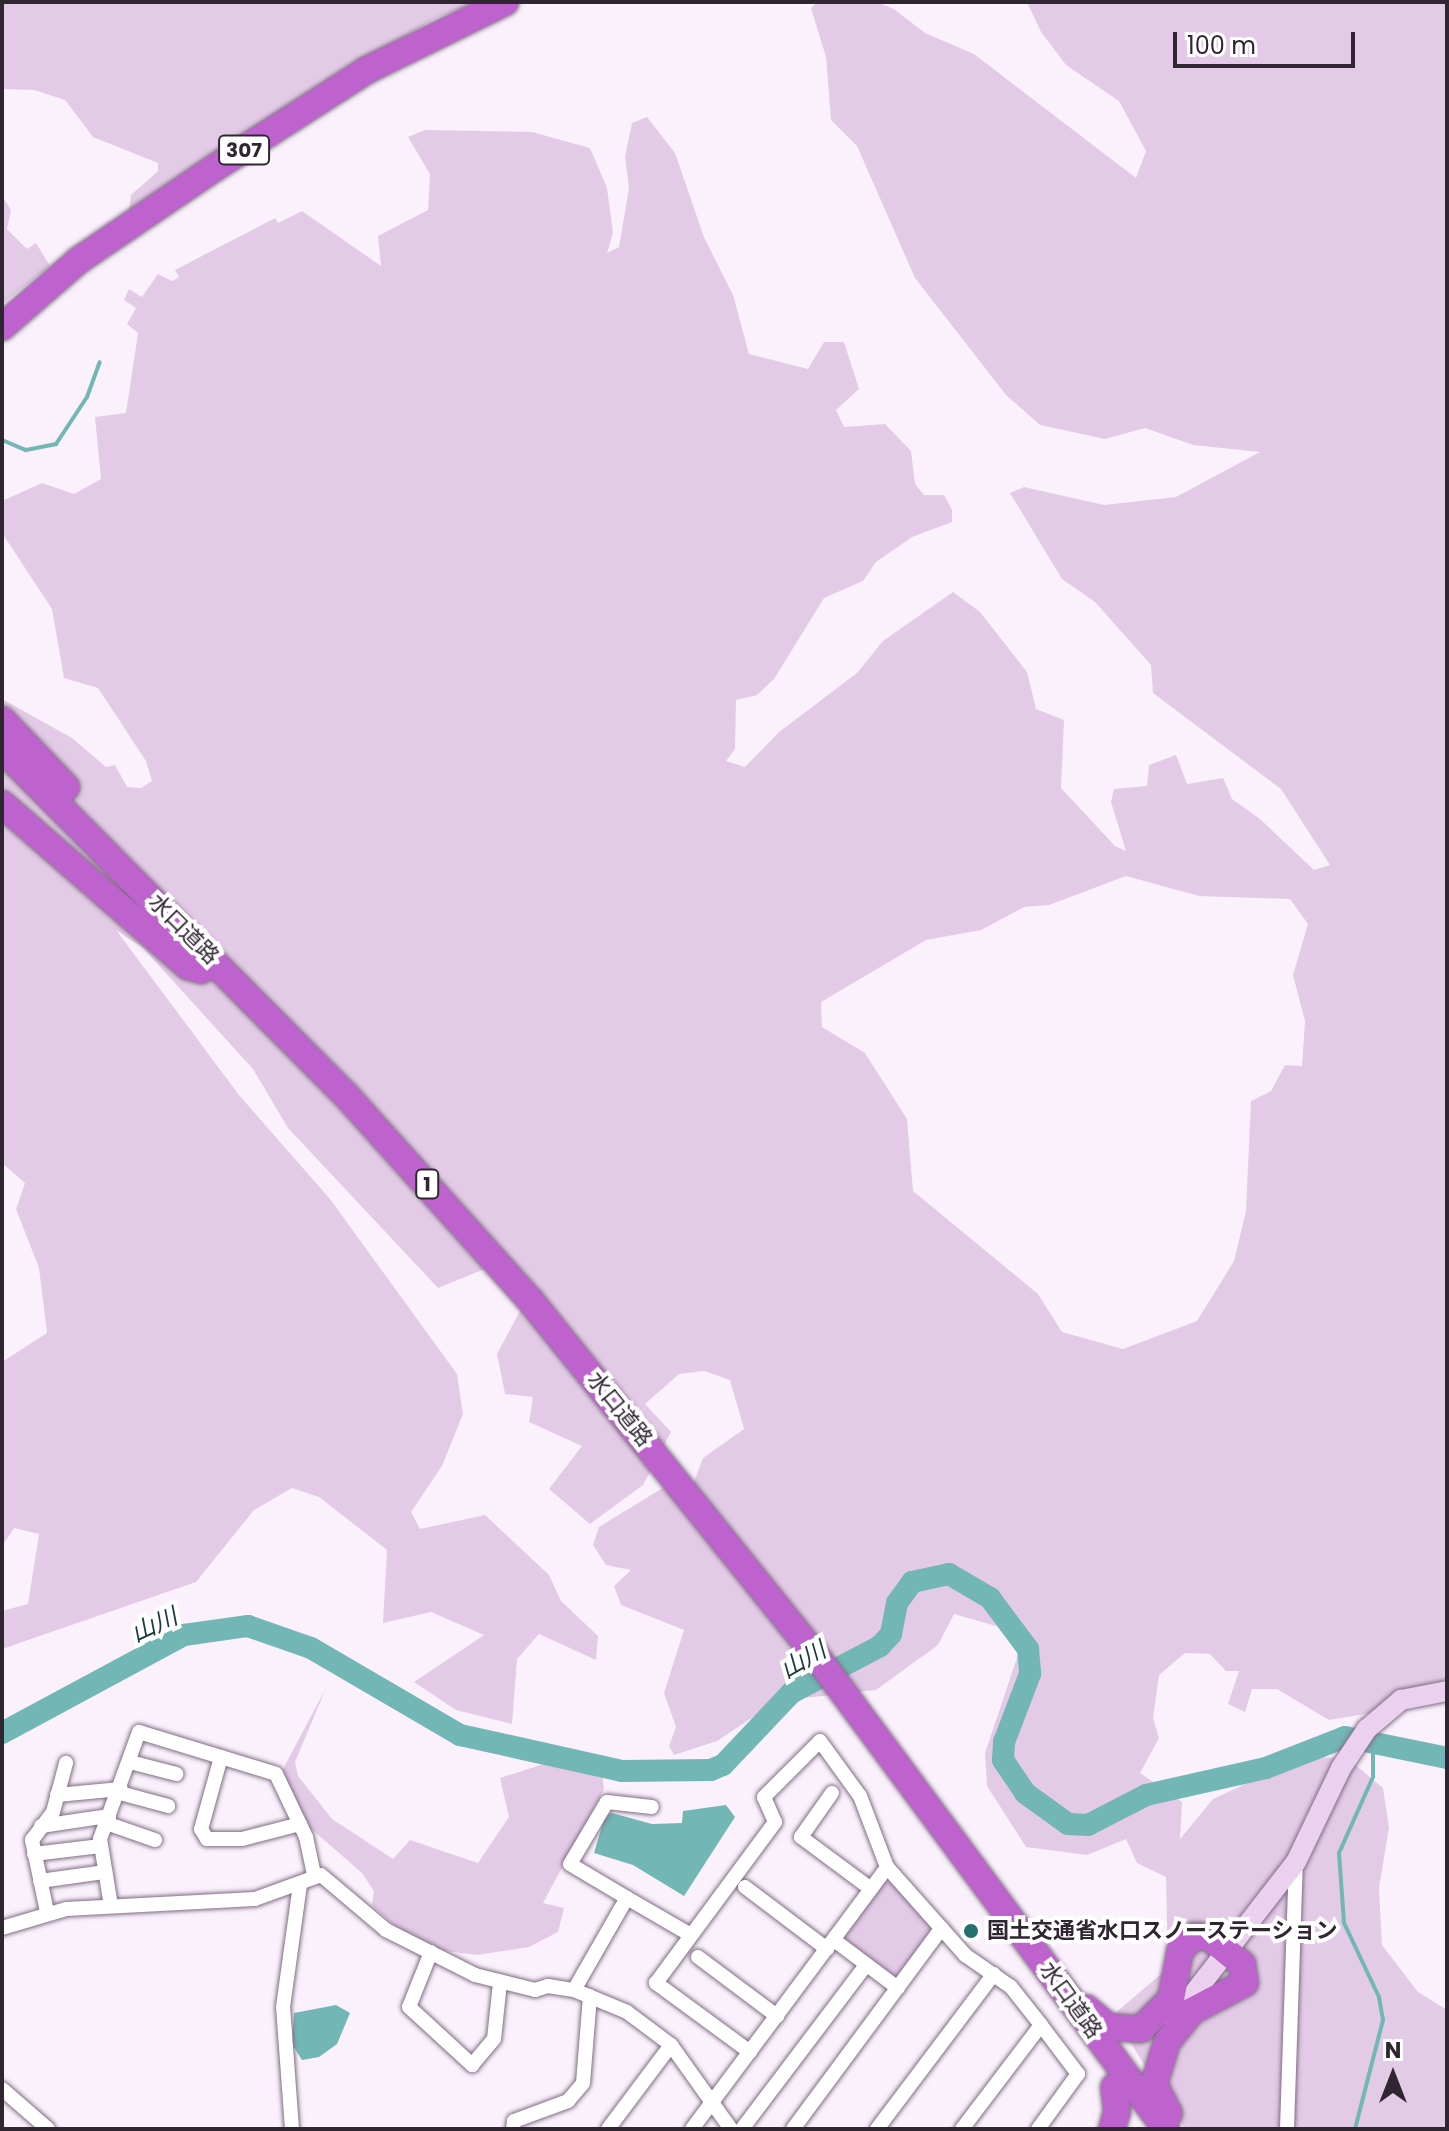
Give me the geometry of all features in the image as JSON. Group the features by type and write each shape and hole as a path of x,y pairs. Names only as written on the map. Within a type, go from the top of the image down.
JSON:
{"highway":[{"name":"307","path":"2,327 79,260 216,167 379,63 505,2"},
{"name":"1","path":"2,720 170,900 179,911 179,924"},
{"name":"水口道路","path":"2,749 345,1094 530,1300 807,1657 1166,2129"},
{"name":"水口道路","path":"2,772 201,970 400,1179 536,1334 807,1657"},
{"name":"1","path":"2,804 188,966 201,970"},
{"name":"水口道路","path":"840,1701 1114,2087 1127,2127"},
{"path":"1066,1995 1109,2027 1141,2029 1171,1999 1180,1951 1190,1937 1205,1935 1246,1970 1245,1983 1192,2011 1167,2042 1156,2072 1154,2088 1179,2129"}],"street":[{"path":"1144,2076 1167,2029 1296,1862 1353,1749 1367,1729 1401,1700 1447,1691"},
{"path":"111,1906 101,1846 139,1732 276,1774 300,1824 314,1876"},
{"path":"750,2052 656,1983 689,1934 775,1822 764,1797 820,1741 860,1796 887,1867 965,1955 994,1974 1041,2025 1078,2074 1038,2129"},
{"path":"221,1757 201,1829 207,1839 242,1839 300,1824"},
{"path":"130,1762 176,1774"},
{"path":"47,1912 32,1840 57,1795 66,1763"},
{"path":"57,1795 121,1791 168,1806"},
{"path":"832,1793 801,1837 871,1889"},
{"path":"652,1807 607,1802 570,1864 689,1934"},
{"path":"41,1826 108,1820 155,1840"},
{"path":"34,1854 101,1846"},
{"path":"1287,2129 1296,1862"},
{"path":"692,2129 887,1867"},
{"path":"40,1881 105,1872"},
{"path":"2,1928 47,1912 255,1899 314,1876"},
{"path":"314,1876 336,1885 386,1930 500,1983 574,1990 627,2012 671,2045 731,2129"},
{"path":"292,2129 283,2007 300,1884"},
{"path":"745,1887 898,1988"},
{"path":"574,1990 627,1898"},
{"path":"793,2129 942,1928"},
{"path":"431,1952 409,2007 472,2065 494,2039 500,1983"},
{"path":"698,1957 777,2016"},
{"path":"742,2129 866,1965"},
{"path":"877,2129 994,1974"},
{"path":"513,2129 514,2121 568,2101 583,2083 590,1996"},
{"path":"962,2129 1041,2025"},
{"path":"608,2129 671,2045"},
{"path":"2,2089 48,2129"}],"shaded area":[{"path":"2,2 476,2 436,18 365,59 129,211 131,195 158,171 158,163 93,137 65,100 34,90 2,89"},
{"path":"817,2 877,2 894,9 925,33 974,54 1136,178 1146,151 1119,101 1066,65 1041,32 1027,2 1447,2 1447,1683 1377,1712 1329,1720 1277,1689 1252,1689 1245,1712 1228,1704 1239,1671 1226,1671 1210,1654 1185,1653 1159,1675 1153,1718 1159,1738 1140,1773 1182,1802 1180,1839 1213,1799 1304,1757 1347,1758 1383,1788 1389,1828 1379,1888 1382,1945 1418,1992 1447,2010 1447,2129 1185,2129 1113,2015 1168,1968 1166,1877 1137,1863 1126,1839 1087,1855 1026,1847 987,1786 985,1753 1023,1640 996,1626 954,1614 938,1645 876,1690 777,1701 717,1741 674,1755 669,1746 676,1727 664,1693 684,1630 621,1605 614,1586 631,1570 606,1565 593,1545 599,1527 661,1489 694,1482 703,1458 744,1429 730,1380 704,1371 679,1374 645,1404 671,1432 643,1485 590,1524 549,1489 582,1446 529,1422 533,1397 505,1394 497,1354 533,1287 504,1261 438,1288 288,1128 253,1069 143,948 116,930 239,1095 330,1199 457,1374 463,1414 442,1466 411,1512 420,1529 485,1515 549,1575 561,1601 598,1636 596,1660 539,1634 517,1659 512,1724 456,1710 414,1682 484,1635 431,1612 383,1623 387,1550 319,1497 292,1488 254,1510 196,1582 2,1649 2,1611 28,1604 39,1534 14,1528 2,1546 2,1362 47,1333 39,1268 16,1209 25,1183 2,1163 2,699 72,738 106,767 115,765 127,787 141,788 152,781 146,761 98,688 64,678 52,609 2,533 2,501 42,483 74,494 101,479 95,417 126,413 138,333 127,324 136,308 124,300 129,289 142,297 158,274 172,281 179,277 175,270 275,218 278,223 302,211 381,266 378,236 428,210 430,174 408,137 425,130 532,132 590,148 607,188 613,233 607,253 619,247 629,188 625,157 632,123 647,117 675,153 704,237 733,295 749,354 808,369 824,342 844,342 859,389 836,410 844,427 885,424 911,451 915,484 924,495 944,495 952,510 952,522 912,537 876,562 863,581 824,598 774,679 757,695 736,700 735,749 726,761 745,767 779,732 857,673 883,641 953,592 980,612 1027,672 1036,709 1064,720 1061,788 1115,846 1126,851 1111,802 1114,789 1147,786 1149,765 1176,755 1187,784 1223,778 1232,799 1260,819 1314,870 1330,865 1281,789 1153,693 1151,665 1095,602 1062,579 1010,493 1024,487 1104,505 1176,497 1260,452 1193,445 1145,428 1105,439 1040,425 1006,395 915,278 857,146 831,120 826,57 811,8","holes":["1126,876 1199,896 1290,899 1308,924 1293,975 1305,1021 1302,1066 1285,1065 1271,1091 1251,1101 1246,1211 1234,1261 1197,1321 1123,1349 1062,1332 1038,1294 913,1191 907,1119 865,1053 822,1027 821,1002 926,940 981,930 1024,907 1049,905"]},
{"path":"2,196 11,210 7,229 27,249 36,243 50,266 2,304"},
{"path":"326,1688 295,1762 298,1776 332,1819 393,1859 410,1840 478,1863 509,1817 500,1778 556,1760 602,1773 604,1789 543,1903 564,1908 558,1932 529,1947 477,1955 438,1950 401,1931 372,1905 374,1891 362,1873 308,1826 284,1777 283,1769"},
{"path":"726,1805 735,1817 684,1896 633,1865 594,1853 605,1816 612,1813 652,1824 682,1823 683,1811"},
{"path":"892,1882 930,1923 930,1936 898,1979 844,1943 843,1937 883,1883"},
{"path":"336,2005 350,2013 337,2044 319,2057 302,2060 292,2044 294,2013"}],"waterway":[{"path":"2,440 26,450 56,444 87,397 100,362"},
{"name":"山川","path":"2,1733 184,1635 248,1626 311,1648 460,1735 622,1771 711,1770 723,1765 791,1693 880,1646 891,1634 897,1603 912,1582 949,1574 990,1598 1028,1649 1030,1674 1004,1742 1003,1760 1025,1793 1068,1824 1088,1825 1146,1795 1266,1768 1345,1737 1447,1758"},
{"path":"1355,2129 1383,2020 1379,1997 1344,1923 1339,1853 1373,1777 1373,1745"}],"place":[{"name":"国土交通省水口スノーステーション","path":"971,1931"}]}
